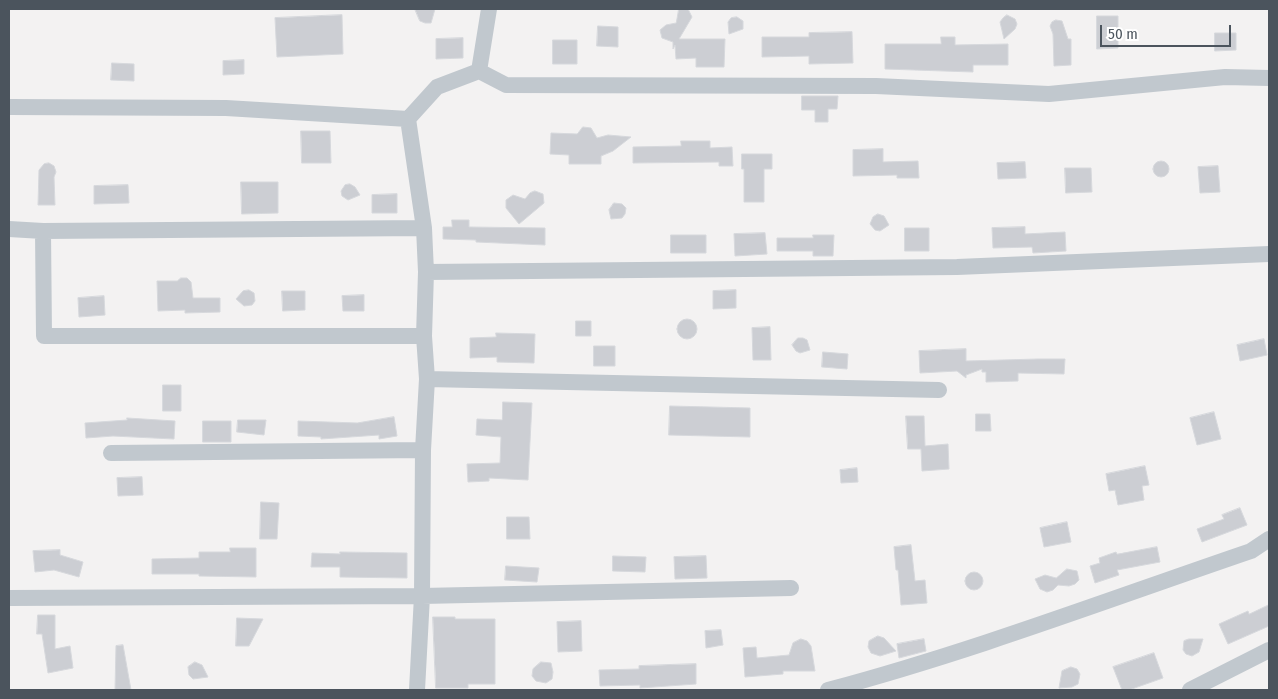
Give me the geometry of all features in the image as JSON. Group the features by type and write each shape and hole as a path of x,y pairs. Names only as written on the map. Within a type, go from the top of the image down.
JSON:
{"street":[{"path":"479,71 489,9"},
{"path":"408,119 437,87 479,71 506,85 876,86 1049,94 1224,78 1269,78"},
{"path":"9,107 226,108 408,119"},
{"path":"408,119 424,228 426,272 424,336 427,379 423,450 422,596 417,690"},
{"path":"9,229 43,231 424,228"},
{"path":"43,231 44,336 424,336"},
{"path":"426,272 957,268 1269,254"},
{"path":"427,379 939,390"},
{"path":"111,453 423,450"},
{"path":"828,690 902,670 1039,624 1251,551 1269,539"},
{"path":"9,598 422,596 791,588"},
{"path":"1190,690 1269,650"}],"building":[{"path":"415,9 435,9 431,23 420,21"},
{"path":"679,9 688,9 692,17 679,39 725,39 724,67 696,67 696,58 676,59 675,45 673,49 673,42 662,38 660,30 666,25 676,23"},
{"path":"342,15 343,54 277,57 275,18"},
{"path":"1007,15 1015,19 1017,24 1015,29 1004,39 1000,22"},
{"path":"1097,16 1118,16 1118,48 1097,49"},
{"path":"737,17 743,21 743,29 729,34 728,22 731,18"},
{"path":"1056,20 1062,21 1068,39 1071,39 1071,65 1054,66 1053,34 1050,26"},
{"path":"598,26 618,27 618,47 597,46"},
{"path":"852,32 853,63 809,64 809,56 762,57 762,37 809,37 809,33"},
{"path":"1215,33 1236,33 1236,50 1215,51"},
{"path":"941,37 955,37 955,45 1008,44 1008,65 973,65 973,72 885,69 885,44 941,44"},
{"path":"463,38 463,58 436,59 436,39"},
{"path":"553,40 577,40 577,64 553,64"},
{"path":"244,60 244,74 223,75 223,61"},
{"path":"112,63 134,64 134,81 111,80"},
{"path":"802,96 838,96 837,109 828,109 828,122 815,122 815,110 802,110"},
{"path":"583,127 591,128 597,138 608,135 631,137 613,151 601,156 601,164 569,164 569,155 550,154 551,133 577,134"},
{"path":"301,131 330,131 331,163 302,163"},
{"path":"681,141 710,141 710,148 732,147 733,166 719,166 719,162 633,163 633,147 681,146"},
{"path":"883,149 883,162 918,161 919,178 897,178 897,175 853,176 853,150"},
{"path":"742,154 772,154 772,169 764,169 764,202 744,202"},
{"path":"1158,161 1164,161 1169,166 1167,175 1158,177 1153,172 1153,166"},
{"path":"1025,162 1026,178 998,179 997,163"},
{"path":"49,163 54,166 56,172 54,177 55,205 38,205 39,170 44,164"},
{"path":"1218,166 1220,192 1200,193 1198,167"},
{"path":"1065,168 1091,168 1092,192 1066,193"},
{"path":"241,182 278,182 278,213 242,214"},
{"path":"350,184 355,187 360,195 348,200 342,196 341,191 345,185"},
{"path":"128,185 129,203 94,204 94,186"},
{"path":"535,191 543,194 544,203 519,224 506,208 506,200 513,195 525,199 530,193"},
{"path":"397,194 397,213 372,213 372,195"},
{"path":"614,203 622,204 626,208 622,218 611,219 609,210"},
{"path":"878,214 884,216 889,225 880,231 875,230 870,224 873,217"},
{"path":"452,220 469,220 469,227 545,228 545,245 443,239 443,227 452,227"},
{"path":"1025,227 1025,234 1065,232 1066,251 1033,253 1032,247 993,248 992,228"},
{"path":"905,228 929,228 929,251 905,251"},
{"path":"765,233 767,254 735,256 734,234"},
{"path":"671,235 706,235 706,253 671,253"},
{"path":"813,235 834,235 833,256 813,256 813,251 777,251 777,238 813,238"},
{"path":"181,278 187,278 191,282 193,298 220,298 220,312 185,313 185,310 158,311 157,281 177,281"},
{"path":"249,290 254,293 255,301 252,305 244,306 236,299 243,291"},
{"path":"736,290 736,308 713,309 713,291"},
{"path":"282,291 305,291 305,310 283,311"},
{"path":"364,295 364,311 343,311 342,296"},
{"path":"104,296 105,315 79,317 78,298"},
{"path":"687,319 694,322 697,329 694,336 687,339 680,336 677,329 680,322"},
{"path":"576,321 591,321 591,336 576,336"},
{"path":"770,327 771,360 753,360 752,328"},
{"path":"496,333 535,334 534,363 497,362 497,357 470,358 470,338 496,337"},
{"path":"798,338 807,340 810,350 800,353 796,351 792,345"},
{"path":"1264,339 1267,355 1240,361 1237,345"},
{"path":"594,346 615,346 615,366 594,366"},
{"path":"966,349 966,361 1065,359 1064,374 1018,373 1018,381 986,382 986,372 982,372 982,369 966,375 966,378 957,371 920,373 919,351"},
{"path":"823,352 848,354 847,369 822,367"},
{"path":"163,385 181,385 181,411 163,411"},
{"path":"503,402 532,403 528,480 489,478 489,481 468,482 467,464 500,463 501,437 476,435 477,419 502,420"},
{"path":"670,406 750,408 750,437 669,435"},
{"path":"1214,412 1221,439 1197,445 1190,418"},
{"path":"976,414 990,414 991,431 976,431"},
{"path":"906,416 924,416 925,446 948,444 949,469 922,471 921,449 908,449"},
{"path":"394,417 397,436 379,439 379,435 321,439 321,437 298,436 298,421 357,423"},
{"path":"127,418 175,421 174,439 113,436 86,438 85,423 127,420"},
{"path":"238,420 266,420 264,435 237,432"},
{"path":"203,421 231,421 231,442 203,442"},
{"path":"1145,466 1149,485 1142,486 1144,500 1118,505 1115,490 1109,491 1106,474"},
{"path":"857,468 858,482 841,483 840,470"},
{"path":"142,477 143,495 118,496 117,478"},
{"path":"261,502 279,503 277,539 260,539"},
{"path":"1240,508 1247,525 1202,542 1197,529 1224,519 1222,515"},
{"path":"507,517 529,517 530,539 507,539"},
{"path":"1067,522 1071,542 1044,547 1040,528"},
{"path":"911,545 915,581 925,580 927,603 901,605 894,547"},
{"path":"1157,547 1160,562 1117,570 1119,575 1095,583 1090,566 1100,563 1099,558 1116,552 1117,554"},
{"path":"230,548 256,548 256,577 152,574 152,559 199,558 199,552 230,552"},
{"path":"60,550 60,555 83,562 79,577 54,570 35,572 33,551"},
{"path":"340,552 407,553 407,578 340,577 340,567 311,567 312,553 340,554"},
{"path":"613,556 646,557 645,572 613,571"},
{"path":"706,556 707,578 675,579 674,557"},
{"path":"506,566 539,568 537,582 505,580"},
{"path":"1067,569 1077,571 1079,580 1075,584 1069,586 1058,585 1053,590 1047,592 1040,589 1035,579 1045,575 1056,578"},
{"path":"974,572 980,575 983,581 980,587 974,590 968,587 965,581 968,575"},
{"path":"1269,605 1269,626 1228,644 1219,624 1248,611 1249,614"},
{"path":"38,615 55,615 55,649 70,646 73,668 48,673 42,634 37,634"},
{"path":"433,617 495,619 495,684 468,684 468,688 436,688"},
{"path":"237,618 263,619 249,646 236,646"},
{"path":"581,621 582,651 558,652 557,622"},
{"path":"721,630 723,645 706,648 705,631"},
{"path":"878,636 884,638 896,651 880,656 871,653 868,647 869,641"},
{"path":"801,639 807,641 811,646 815,671 783,671 783,674 745,677 743,648 756,647 757,658 789,655 793,643"},
{"path":"924,639 926,651 899,658 897,644"},
{"path":"1203,639 1199,652 1192,656 1186,654 1183,650 1184,641"},
{"path":"123,645 131,690 115,690 116,646"},
{"path":"1154,653 1163,678 1129,690 1122,690 1113,667"},
{"path":"195,662 202,665 208,677 193,679 189,675 188,667"},
{"path":"541,662 551,663 552,679 546,683 536,681 532,676 533,669"},
{"path":"696,664 696,684 640,688 640,685 600,686 599,670 639,669 639,666"},
{"path":"1071,667 1077,669 1080,674 1078,684 1072,687 1059,688 1062,671"}]}
